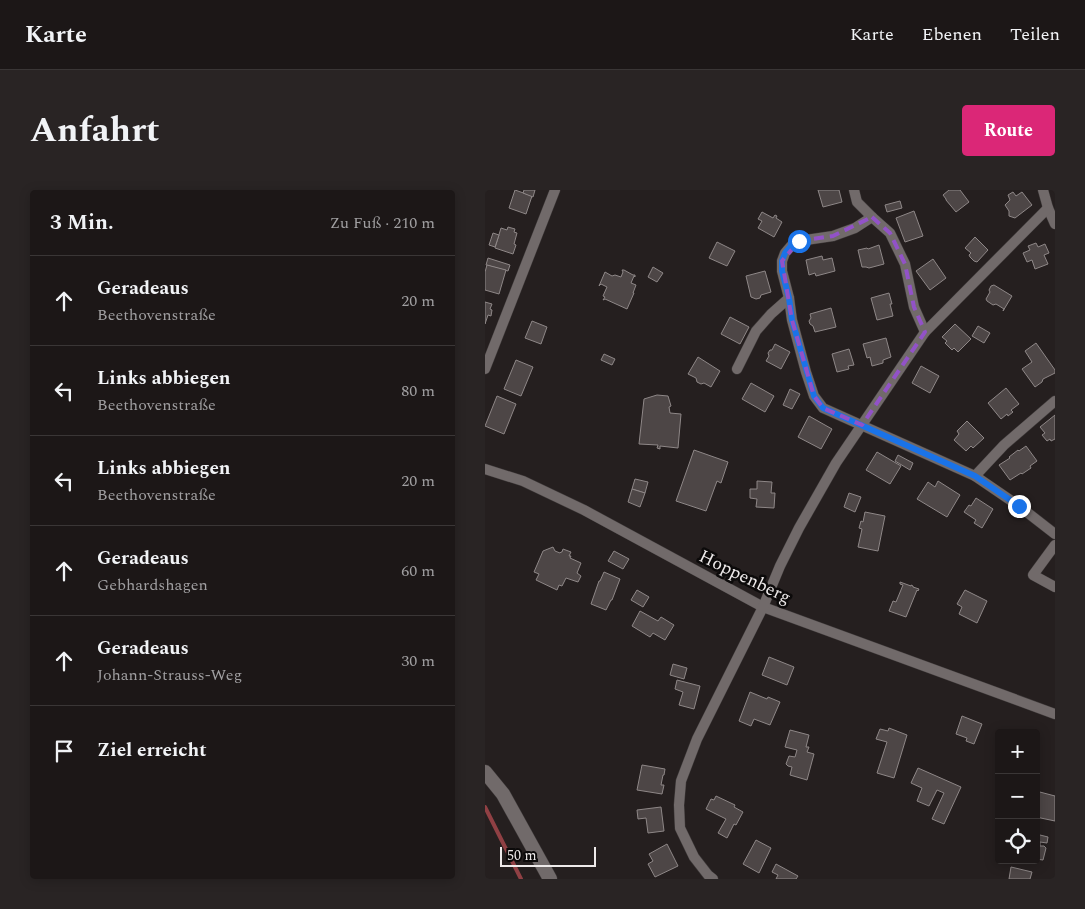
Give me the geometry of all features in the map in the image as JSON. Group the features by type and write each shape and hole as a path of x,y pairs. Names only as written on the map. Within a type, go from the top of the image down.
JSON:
{"main road":[{"path":"485,772 503,794 550,879"}],"street":[{"path":"485,369 555,190"},
{"path":"854,190 857,202 890,233 905,264 913,307 925,332"},
{"path":"1043,190 1055,224"},
{"path":"713,879 693,857 680,828 681,781 697,739 763,607 780,566 835,463 925,332 1048,208"},
{"path":"872,217 855,228 833,236 799,241 785,253 782,261 782,271 792,320 814,396 823,408 975,476 1019,506 1055,534"},
{"path":"737,369 756,331 789,298"},
{"path":"975,476 1004,445 1055,401"},
{"name":"Hoppenberg","path":"485,469 523,481 584,510 763,607 1055,714"},
{"path":"1055,546 1033,575 1055,587"}],"highlighted area":[{"path":"872,217 890,233 905,264 914,307 925,332 862,425 823,408 814,396 792,320 782,261 799,241 833,236"}],"building":[{"path":"515,190 532,196 526,214 509,208"},
{"path":"524,190 535,190 533,197 523,193"},
{"path":"818,190 839,190 842,202 823,207"},
{"path":"949,190 960,190 969,202 956,212 943,195"},
{"path":"1013,192 1016,196 1022,192 1032,205 1015,218 1009,216 1009,211 1005,205 1010,200 1008,195"},
{"path":"900,201 902,208 887,212 885,205"},
{"path":"914,211 923,236 905,242 896,218"},
{"path":"762,212 773,218 775,215 777,216 776,218 782,222 774,237 758,228 762,221 758,219"},
{"path":"508,227 515,229 514,232 517,233 513,254 495,248 501,228 507,230"},
{"path":"493,233 499,235 495,247 489,245"},
{"path":"975,237 988,250 977,262 970,257 971,253 965,248"},
{"path":"717,242 735,251 727,266 709,258"},
{"path":"1036,243 1038,247 1045,244 1049,253 1044,255 1048,264 1035,269 1032,260 1027,262 1023,253 1030,250 1028,246"},
{"path":"879,245 884,264 869,268 862,267 858,250"},
{"path":"822,256 823,260 832,258 835,271 816,276 815,273 809,275 806,260"},
{"path":"488,258 510,265 508,271 486,265"},
{"path":"933,259 946,278 930,290 916,271"},
{"path":"487,265 506,270 499,294 485,290"},
{"path":"653,267 663,273 657,282 648,277"},
{"path":"622,270 635,275 631,283 636,285 627,309 605,299 603,300 607,287 601,284 599,286 605,272 612,276 621,277"},
{"path":"765,271 771,292 761,295 760,298 756,299 751,297 746,276"},
{"path":"994,285 1012,296 1003,311 1004,309 996,304 993,305 986,299 991,286"},
{"path":"889,293 893,316 877,320 871,298"},
{"path":"485,302 492,304 490,309 492,310 491,316 488,315 485,324"},
{"path":"831,308 836,327 815,332 809,321 811,318 810,314"},
{"path":"730,317 749,327 740,344 721,334"},
{"path":"532,321 547,327 541,344 525,338"},
{"path":"955,324 971,339 958,352 954,348 952,350 945,343 947,341 942,337"},
{"path":"978,326 990,333 984,343 972,336"},
{"path":"886,338 891,357 883,360 883,363 872,366 870,357 867,358 863,344"},
{"path":"1036,343 1055,370 1055,373 1043,379 1035,387 1022,369 1032,362 1025,351"},
{"path":"775,344 790,352 781,369 766,361 769,356 768,353"},
{"path":"849,349 854,365 848,366 849,369 837,372 832,354"},
{"path":"604,354 615,359 612,365 601,360"},
{"path":"698,357 720,371 711,387 697,382 696,378 688,374"},
{"path":"516,360 533,367 521,396 504,389"},
{"path":"921,366 939,376 930,393 912,383"},
{"path":"751,383 774,396 765,412 742,399"},
{"path":"1006,388 1019,404 1011,410 1013,412 1001,419 988,403"},
{"path":"790,389 800,394 792,409 783,405"},
{"path":"657,395 668,396 671,406 669,407 670,413 681,414 678,448 660,446 660,449 657,448 658,445 639,444 644,399"},
{"path":"497,396 516,404 504,434 485,426"},
{"path":"1055,415 1055,439 1047,441 1042,435 1045,433 1040,427"},
{"path":"809,416 832,429 821,449 798,437"},
{"path":"967,421 984,438 973,448 971,446 966,451 954,440 959,434 957,431"},
{"path":"1026,446 1037,461 1030,466 1031,468 1010,480 999,465"},
{"path":"694,450 728,462 721,483 717,481 706,511 676,501"},
{"path":"877,452 901,466 890,484 866,470"},
{"path":"898,455 913,463 910,470 895,461"},
{"path":"635,479 648,482 645,493 632,489"},
{"path":"757,481 772,482 771,493 775,493 774,508 756,507 757,499 750,498 750,489 757,489"},
{"path":"938,481 960,495 947,517 917,499 928,482 935,487"},
{"path":"632,489 645,493 640,507 628,502"},
{"path":"849,493 861,497 855,512 844,507"},
{"path":"976,498 993,509 982,528 974,523 976,520 964,512"},
{"path":"865,512 885,516 878,551 858,547 862,529 859,528 861,521 863,522"},
{"path":"553,547 555,551 560,553 563,549 571,552 570,558 581,563 577,573 581,576 578,582 566,578 562,586 559,585 557,590 536,580 539,574 534,572 543,551"},
{"path":"614,551 629,559 623,569 608,561"},
{"path":"604,572 620,579 606,610 591,604"},
{"path":"900,582 919,589 906,617 889,611 893,601 896,602 903,585"},
{"path":"637,590 649,597 643,607 631,600"},
{"path":"965,590 987,601 977,623 959,614 962,607 957,604"},
{"path":"640,611 658,621 661,617 674,625 665,640 653,633 650,637 632,626"},
{"path":"769,657 794,667 787,685 762,675"},
{"path":"673,664 687,668 684,679 670,675"},
{"path":"677,680 700,686 694,709 679,705 683,692 675,689"},
{"path":"750,692 780,702 770,725 754,719 751,726 739,721"},
{"path":"962,716 982,724 974,744 966,741 967,738 956,734"},
{"path":"889,728 907,735 894,778 877,773 887,742 876,739 880,729 888,731"},
{"path":"790,730 809,735 806,747 809,747 807,752 814,754 807,780 790,775 792,767 786,764 789,756 795,757 797,750 785,747"},
{"path":"642,765 665,769 661,785 664,785 662,794 637,790"},
{"path":"918,768 961,787 944,824 932,819 944,793 937,790 929,806 917,801 922,788 911,783"},
{"path":"1040,792 1055,796 1055,821 1040,818"},
{"path":"716,796 735,805 734,807 743,812 727,838 718,833 726,819 706,809 711,799 714,800"},
{"path":"661,807 664,831 648,833 646,818 638,819 637,810"},
{"path":"1040,835 1048,837 1047,843 1040,842"},
{"path":"756,840 771,848 759,873 743,864"},
{"path":"667,844 678,866 655,877 648,864 653,861 649,854"},
{"path":"1040,846 1046,848 1043,860 1040,860"},
{"path":"776,864 798,876 796,879 776,879 778,875 772,872"},
{"path":"1011,867 1032,872 1030,879 1009,879"}],"waterway":[{"path":"485,807 521,879"}],"route":[{"path":"799,241 785,253 782,261 782,271 792,320 814,396 823,408 975,476 1019,506"}]}
